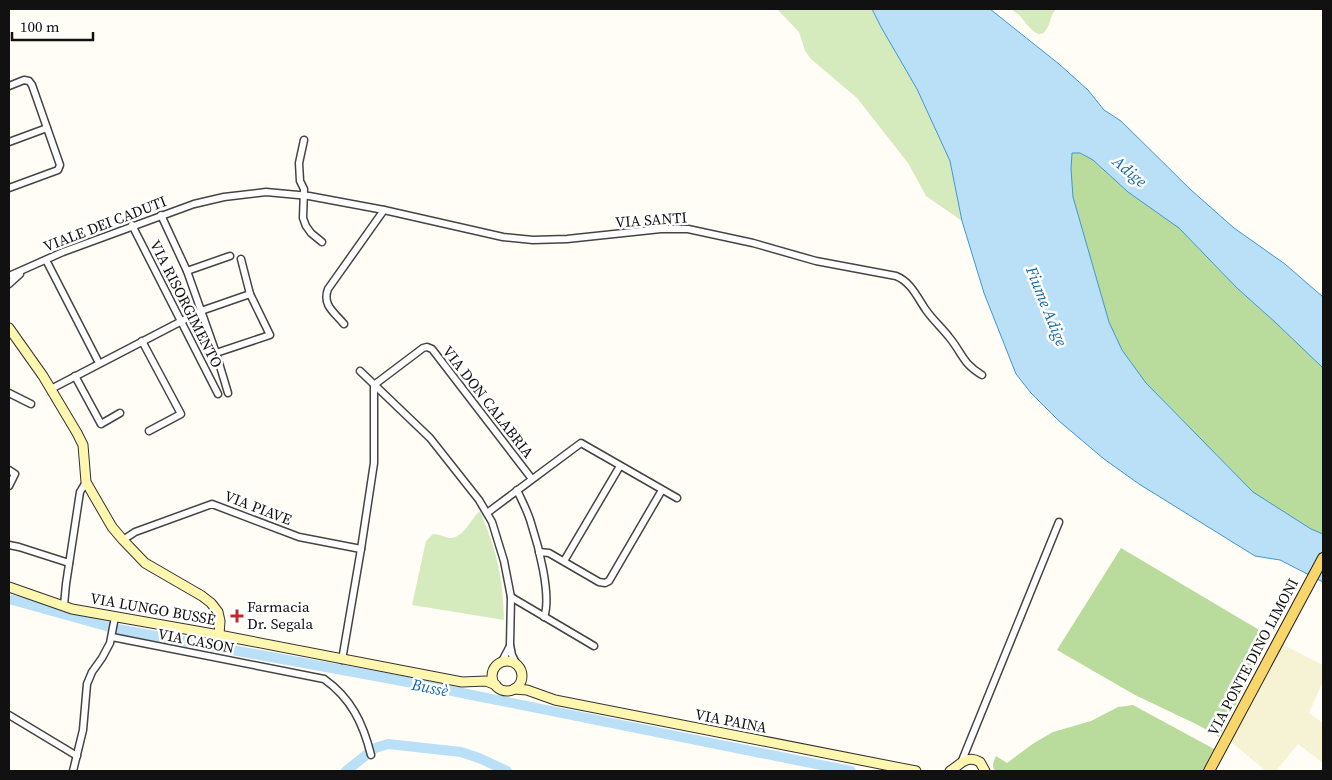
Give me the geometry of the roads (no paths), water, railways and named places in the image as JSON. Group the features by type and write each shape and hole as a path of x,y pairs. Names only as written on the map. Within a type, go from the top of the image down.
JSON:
{"main road":[{"path":"9,328 51,388 83,445 86,482 112,528 145,563 211,603 218,612 220,635"},
{"name":"VIA PONTE DINO LIMONI","path":"1209,771 1323,558"},
{"name":"VIA LUNGO BUSSÈ","path":"9,587 72,608 115,617 220,635 462,682 486,682 496,685"},
{"path":"471,682 486,677 501,663 509,662 517,665 522,673 522,678 514,689 504,690 496,685 493,679 493,671"},
{"name":"VIA PAINA","path":"522,678 526,684 541,695"},
{"name":"VIA PAINA","path":"514,689 523,689 555,700 916,771"},
{"path":"950,771 969,759 977,760 983,764 985,771"}],"street":[{"path":"9,86 24,80 32,84 60,165 59,169 9,188"},
{"path":"9,142 47,128"},
{"path":"304,140 299,163 300,181 304,189 302,212 306,226 322,242"},
{"name":"VIA SANTI","path":"194,204 224,197 266,192 304,196 384,210 503,237 533,240 567,239 661,229 702,231 816,261 896,276 905,280 970,367 982,374"},
{"name":"VIALE DEI CADUTI","path":"25,270 132,225 194,204"},
{"path":"344,324 326,303 325,297 328,289 384,210"},
{"path":"161,215 188,271 228,392"},
{"name":"VIA RISORGIMENTO","path":"132,225 218,394"},
{"path":"188,271 230,256"},
{"path":"216,354 268,336 270,333 250,294 241,259"},
{"path":"46,260 99,363"},
{"path":"9,276 25,270"},
{"path":"9,284 25,270"},
{"path":"51,388 201,311 250,294"},
{"path":"142,341 181,414 149,431"},
{"name":"VIA DON CALABRIA","path":"374,385 423,348 432,349 532,479"},
{"path":"360,371 430,438 478,500 492,522 504,561 511,597 510,645 512,656 517,665"},
{"path":"75,376 101,424 120,413"},
{"path":"342,660 374,463 374,385"},
{"path":"9,393 31,404"},
{"path":"487,513 581,443 677,498"},
{"path":"564,561 620,466"},
{"path":"9,470 15,474 9,486"},
{"path":"64,605 80,492 86,482"},
{"path":"517,490 531,522 544,572 546,599 544,617"},
{"path":"538,552 549,553 599,582 606,583 609,581 662,490"},
{"name":"VIA PIAVE","path":"122,540 134,532 212,504 299,538 361,549"},
{"path":"960,766 1059,522"},
{"path":"9,545 69,563"},
{"path":"511,597 594,646"},
{"path":"73,771 83,730 87,684 92,672 107,649 112,637 115,617"},
{"name":"VIA CASON","path":"112,637 324,679 338,688 355,712 365,731 370,751"},
{"path":"501,663 510,645"},
{"path":"9,715 77,756"},
{"path":"969,745 971,753 977,760"}],"water":[{"path":"872,9 990,9 1059,64 1088,90 1104,110 1121,121 1191,190 1234,228 1285,264 1323,297 1323,368 1237,288 1179,228 1128,192 1093,160 1080,153 1072,153 1073,197 1109,322 1122,350 1146,383 1253,492 1311,529 1323,534 1323,582 1280,560 1255,556 1139,484 1104,459 1059,421 1031,393 1016,374 984,293 962,221 950,161 917,89"}],"waterway":[{"name":"Bussè","path":"9,599 117,629 397,680 851,771"},
{"path":"346,771 375,748 388,744 461,752 507,771"}],"place":[{"name":"Farmacia Dr. Segala","path":"237,616"}],"water label":[{"name":"Adige","path":"1130,171"},
{"name":"Fiume Adige","path":"1047,306"}]}
